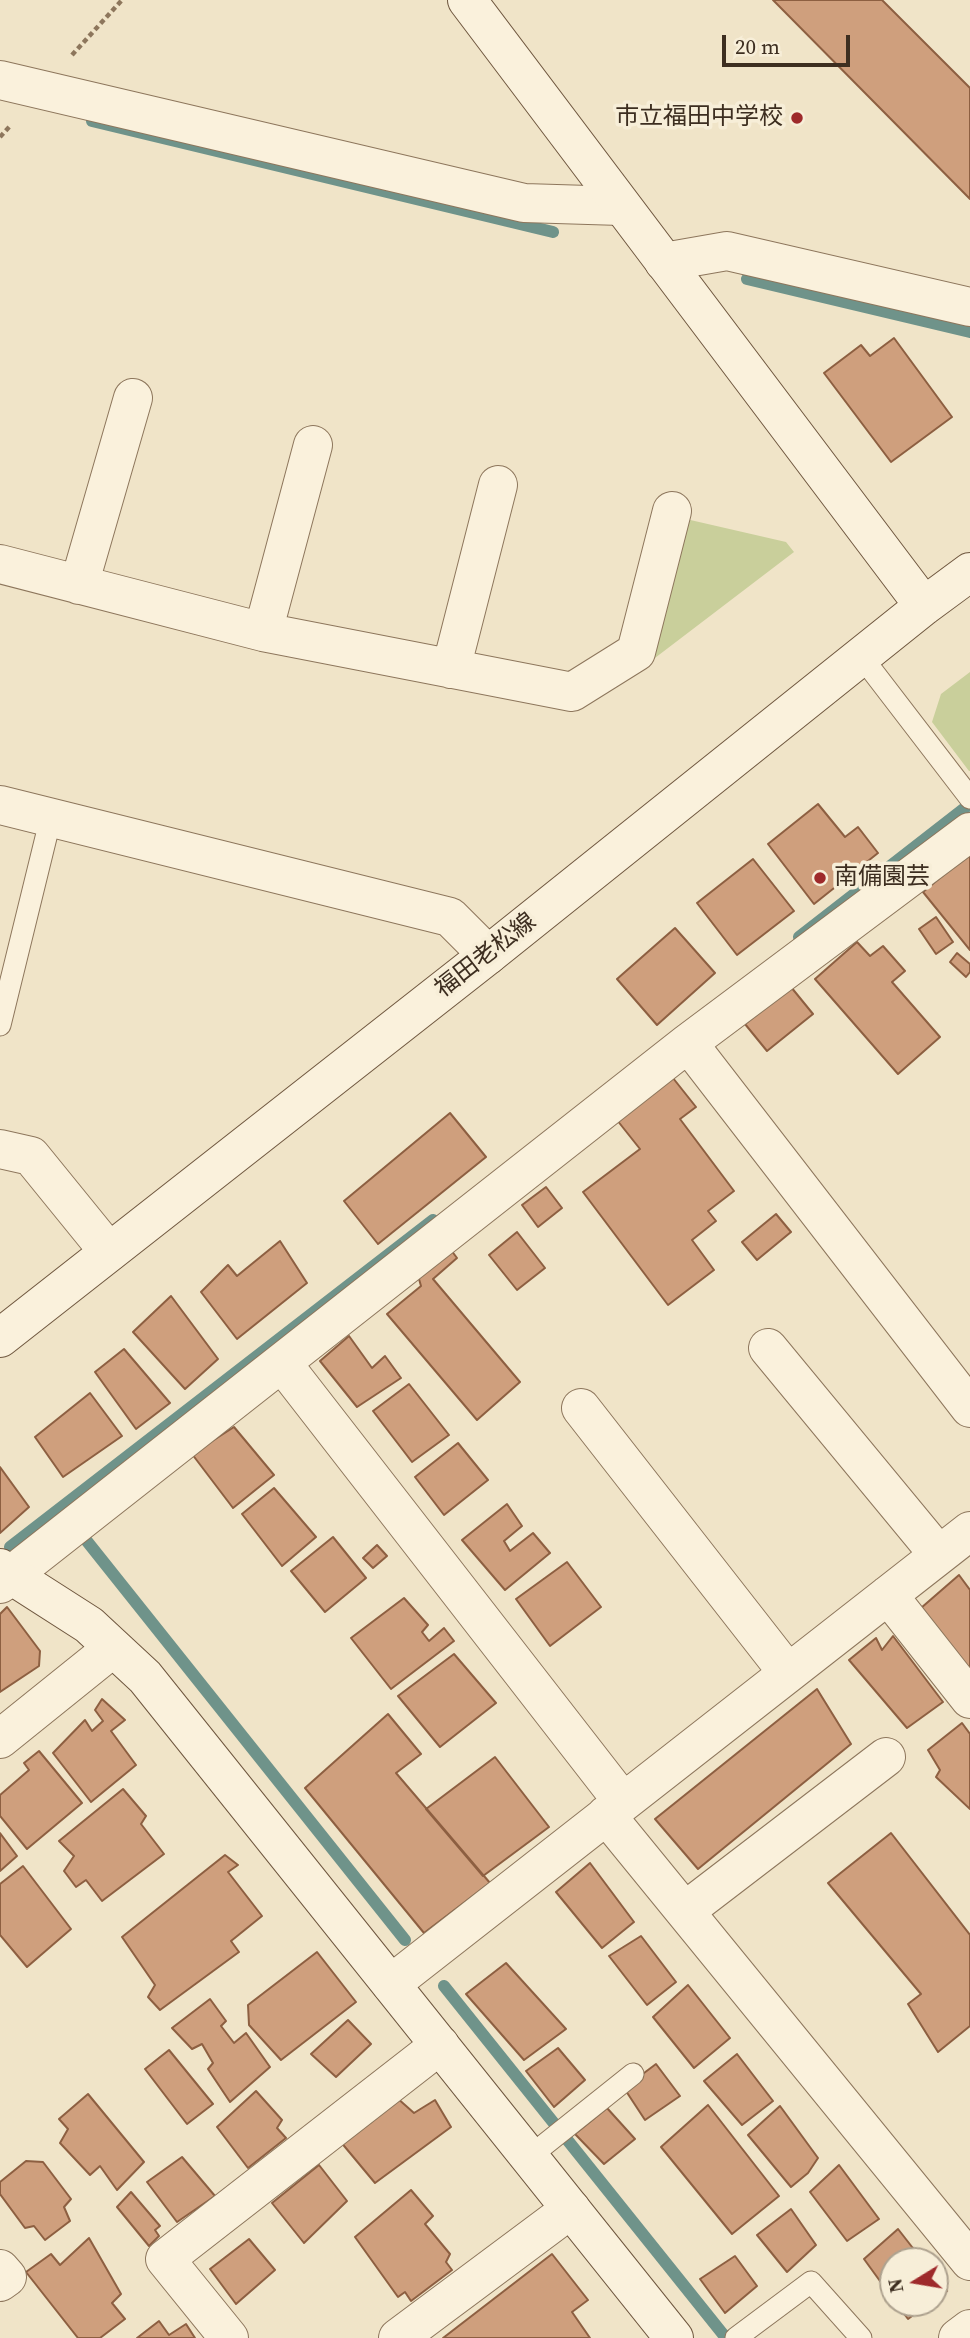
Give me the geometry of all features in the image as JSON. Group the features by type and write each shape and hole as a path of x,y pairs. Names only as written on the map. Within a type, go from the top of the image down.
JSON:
{"street":[{"path":"467,0 924,606"},
{"path":"0,80 524,203 621,206"},
{"path":"664,262 727,251 970,307"},
{"path":"79,585 133,398"},
{"path":"263,632 313,445"},
{"path":"451,669 498,485"},
{"path":"0,564 263,632 572,692 636,652 672,511"},
{"name":"福田老松線","path":"0,1338 488,956 861,656 970,572"},
{"path":"0,805 450,917 488,956"},
{"path":"674,2338 145,1677 89,1625 4,1576 282,1363 688,1043 970,832"},
{"path":"688,1043 970,1408"},
{"path":"0,1149 31,1156 109,1252"},
{"path":"768,1348 939,1555"},
{"path":"282,1363 614,1809 685,1911 970,2261"},
{"path":"581,1408 788,1673"},
{"path":"391,1984 970,1531"},
{"path":"887,1595 970,1699"},
{"path":"0,1739 113,1648"},
{"path":"685,1911 886,1757"},
{"path":"229,2338 164,2259 440,2045"},
{"path":"398,2338 571,2209"},
{"path":"0,2269 7,2277 0,2282"},
{"path":"958,2338 970,2329"}],"lane":[{"path":"861,656 968,795"},
{"path":"0,1025 51,817"},
{"path":"529,2157 633,2074"},
{"path":"736,2338 811,2282 861,2338"}],"green space":[{"path":"686,519 786,542 794,552 651,661"},
{"path":"970,672 969,771 932,722 941,694"}],"building":[{"path":"773,0 882,0 970,88 970,199"},
{"path":"894,338 952,417 891,462 824,373 861,345 870,356"},
{"name":"南備園芸","path":"818,804 845,837 858,827 878,853 814,904 768,844"},
{"path":"970,853 970,950 923,892"},
{"path":"753,859 794,911 737,955 697,903"},
{"path":"936,917 953,942 936,954 919,929"},
{"path":"675,928 715,973 657,1025 617,979"},
{"path":"857,942 870,956 883,946 905,971 892,982 940,1037 898,1074 815,979"},
{"path":"957,953 970,964 970,972 966,977 950,962"},
{"path":"791,987 813,1014 767,1051 745,1024"},
{"path":"669,1073 696,1107 680,1119 734,1191 708,1211 716,1221 692,1240 714,1270 668,1305 583,1192 640,1149 613,1115"},
{"path":"450,1113 486,1157 378,1244 344,1201"},
{"path":"546,1187 562,1208 538,1227 522,1205"},
{"path":"776,1214 791,1232 757,1260 742,1242"},
{"path":"517,1232 545,1268 517,1290 489,1255"},
{"path":"280,1241 307,1283 237,1339 201,1292 228,1265 237,1276"},
{"path":"448,1246 457,1258 433,1279 520,1382 477,1420 387,1314 421,1286 417,1272"},
{"path":"171,1296 218,1359 185,1389 133,1332"},
{"path":"349,1336 372,1368 385,1356 401,1378 357,1407 320,1361"},
{"path":"124,1349 170,1403 136,1429 95,1372"},
{"path":"409,1384 449,1435 412,1462 373,1411"},
{"path":"90,1393 122,1436 63,1477 35,1437"},
{"path":"234,1427 274,1475 233,1508 192,1454"},
{"path":"458,1443 488,1480 444,1515 415,1477"},
{"path":"0,1467 29,1507 0,1533"},
{"path":"274,1488 316,1537 282,1566 242,1514"},
{"path":"507,1504 522,1526 504,1541 510,1551 533,1533 550,1553 505,1590 462,1540"},
{"path":"333,1537 366,1578 325,1612 291,1571"},
{"path":"377,1545 387,1556 373,1568 363,1558"},
{"path":"567,1562 601,1607 550,1646 516,1599"},
{"path":"959,1575 970,1590 970,1672 921,1608"},
{"path":"404,1598 428,1625 422,1632 429,1641 444,1628 454,1641 391,1689 351,1638"},
{"path":"7,1607 40,1651 39,1666 0,1692 0,1614"},
{"path":"893,1636 943,1702 907,1728 849,1660 876,1638 882,1650"},
{"path":"454,1654 496,1703 440,1747 398,1696"},
{"path":"817,1689 851,1744 698,1869 655,1819"},
{"path":"102,1699 125,1720 111,1731 136,1765 91,1802 53,1753 85,1720 92,1731 103,1721 95,1710"},
{"path":"388,1714 421,1754 396,1773 490,1883 424,1933 305,1788"},
{"path":"962,1723 970,1734 970,1809 936,1777 940,1770 928,1750"},
{"path":"39,1751 82,1803 27,1849 0,1816 0,1795 29,1770 24,1763"},
{"path":"495,1757 549,1827 483,1876 426,1809"},
{"path":"123,1789 146,1816 141,1824 164,1854 102,1901 86,1880 76,1887 64,1871 74,1856 59,1841"},
{"path":"0,1833 17,1856 0,1871"},
{"path":"891,1833 970,1935 970,2026 938,2052 908,2004 921,1994 828,1883"},
{"path":"225,1855 238,1865 228,1872 262,1916 231,1941 239,1952 160,2010 148,1997 155,1985 122,1937"},
{"path":"590,1863 634,1922 602,1948 556,1892"},
{"path":"23,1866 71,1929 27,1967 0,1935 0,1884"},
{"path":"641,1936 676,1982 647,2005 609,1956"},
{"path":"317,1952 356,2002 281,2060 249,2025 248,2005"},
{"path":"506,1963 566,2029 524,2060 466,1994"},
{"path":"688,1985 730,2038 694,2068 653,2017"},
{"path":"210,1999 226,2021 221,2026 234,2043 246,2033 270,2067 230,2102 208,2069 213,2063 202,2044 192,2049 172,2028"},
{"path":"348,2020 371,2044 336,2077 311,2054"},
{"path":"558,2048 585,2080 554,2107 526,2071"},
{"path":"169,2050 213,2104 187,2124 145,2069"},
{"path":"737,2054 773,2101 742,2125 704,2081"},
{"path":"656,2064 680,2096 645,2120 624,2088"},
{"path":"256,2091 282,2120 277,2128 286,2138 248,2168 217,2127"},
{"path":"88,2094 144,2162 117,2190 100,2166 90,2175 60,2143 68,2129 59,2119"},
{"path":"396,2097 414,2113 435,2100 451,2127 375,2183 340,2141"},
{"path":"708,2105 779,2196 732,2234 661,2147"},
{"path":"780,2106 818,2158 808,2173 791,2187 748,2135"},
{"path":"607,2108 635,2139 604,2164 575,2134"},
{"path":"182,2157 215,2196 177,2222 147,2182"},
{"path":"26,2161 43,2162 71,2199 64,2207 70,2221 45,2240 34,2226 25,2228 0,2194 0,2182"},
{"path":"319,2165 347,2201 304,2243 272,2203"},
{"path":"839,2165 879,2219 847,2241 810,2192"},
{"path":"411,2190 433,2216 425,2224 450,2254 446,2262 452,2270 411,2301 405,2292 398,2297 355,2237"},
{"path":"131,2192 160,2226 155,2230 159,2236 149,2246 117,2207"},
{"path":"791,2209 816,2245 787,2272 757,2235"},
{"path":"898,2229 912,2247 879,2247 879,2280 864,2259"},
{"path":"89,2238 121,2294 112,2303 125,2319 100,2338 78,2338 26,2272 51,2254 60,2265"},
{"path":"249,2239 275,2270 236,2304 210,2269"},
{"path":"552,2254 588,2300 572,2312 590,2338 443,2338"},
{"path":"735,2256 757,2286 725,2313 700,2279"},
{"path":"159,2321 169,2335 186,2324 195,2338 137,2338"}],"waterway":[{"path":"92,121 553,232"},
{"path":"747,279 970,332"},
{"path":"799,937 970,804"},
{"path":"10,1547 433,1220"},
{"path":"86,1540 405,1940"},
{"path":"444,1986 726,2338"}],"place":[{"name":"市立福田中学校","path":"797,118"},
{"name":"南備園芸","path":"820,878"}]}
